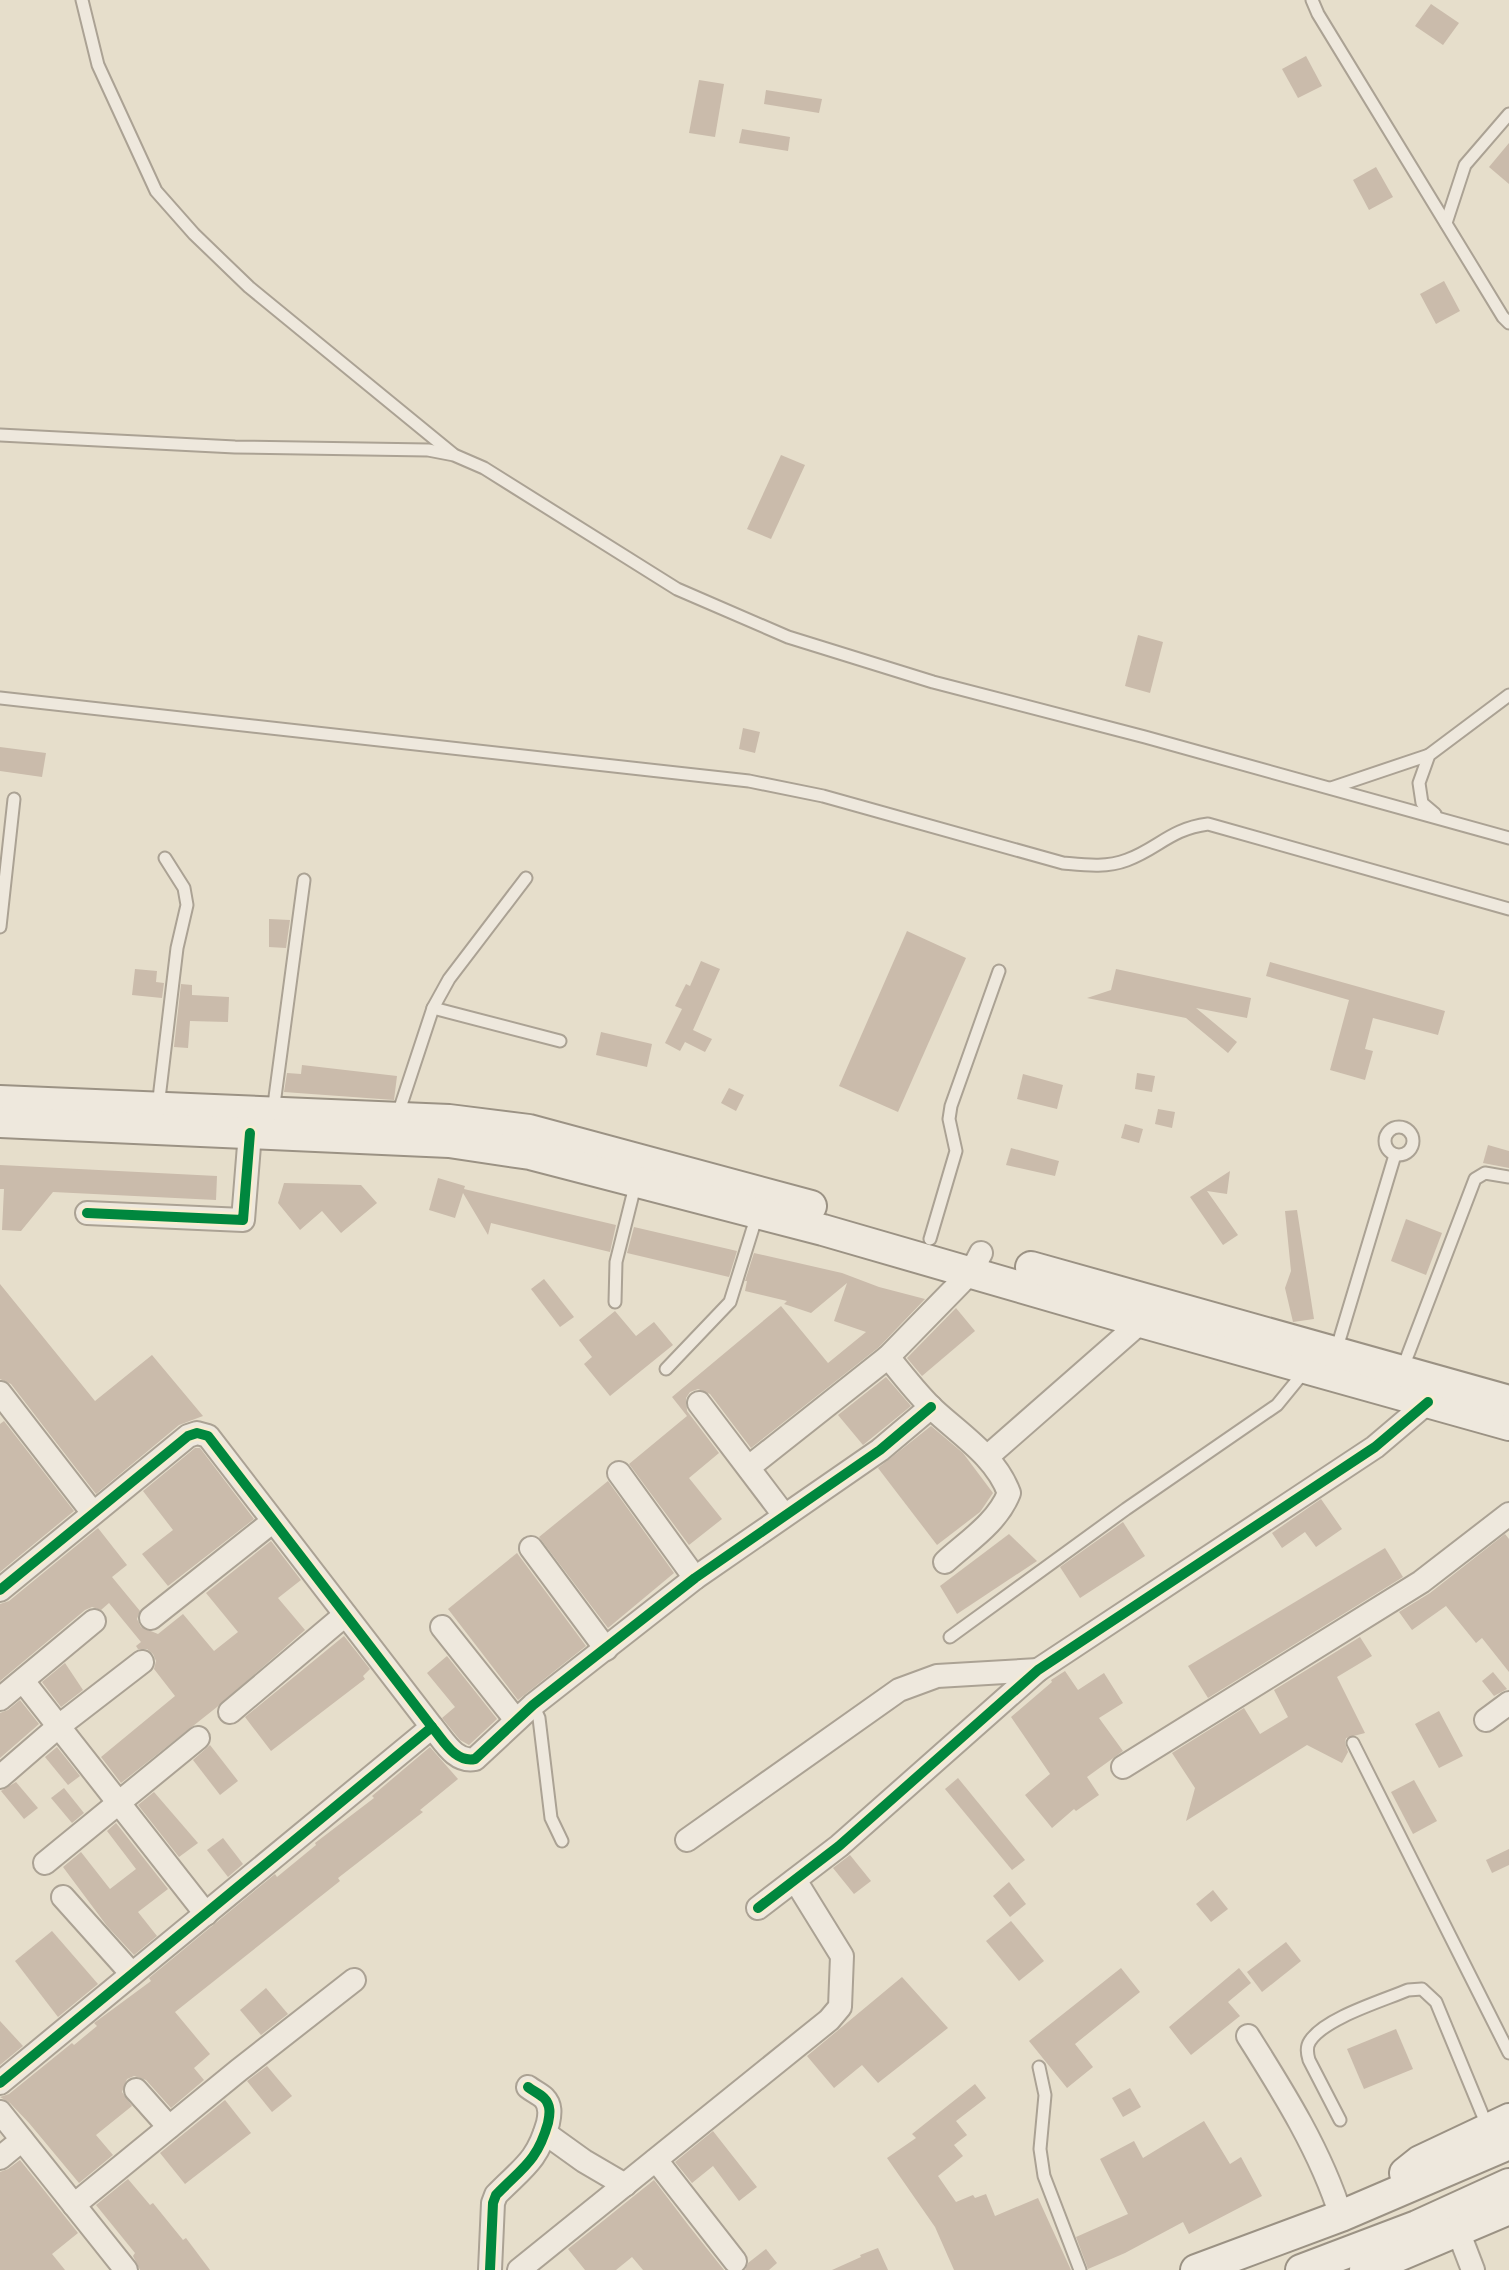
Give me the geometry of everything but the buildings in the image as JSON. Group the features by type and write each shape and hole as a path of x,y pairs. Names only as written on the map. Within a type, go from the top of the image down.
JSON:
{"main road":[{"path":"0,1101 449,1120 529,1130 930,1239 976,1263 1141,1322 1509,1425"},
{"path":"0,1122 449,1142 530,1154 757,1214 976,1263 1336,1352 1509,1401"},
{"path":"1349,2212 1420,2161 1502,2130"},
{"path":"1196,2270 1402,2191 1502,2130"},
{"path":"1301,2270 1417,2226 1509,2184"},
{"path":"1365,2270 1509,2209"}],"street":[{"path":"87,1213 243,1220 250,1133"},
{"path":"749,1467 888,1357 976,1263"},
{"path":"987,1457 1141,1322"},
{"path":"888,1357 931,1407 987,1457 1004,1479 1009,1493 1004,1507 945,1562"},
{"path":"0,1393 93,1513"},
{"path":"758,1908 839,1846 1038,1670 1375,1447 1428,1402"},
{"path":"699,1403 784,1515"},
{"path":"0,1590 188,1436 197,1433 208,1436 432,1727 458,1758 466,1761 475,1759 525,1713 695,1578 880,1450 931,1407"},
{"path":"619,1473 695,1578"},
{"path":"1123,1767 1421,1582 1509,1514"},
{"path":"151,1618 272,1522"},
{"path":"531,1548 606,1649"},
{"path":"230,1712 345,1615"},
{"path":"0,1699 94,1621"},
{"path":"442,1627 525,1713"},
{"path":"0,1777 59,1726 142,1662"},
{"path":"687,1840 868,1711 910,1685 937,1676 1038,1670"},
{"path":"23,1681 206,1914"},
{"path":"1486,1720 1509,1703"},
{"path":"0,2083 432,1727"},
{"path":"45,1863 198,1738"},
{"path":"519,2270 829,2020 840,2007 842,1956 795,1880"},
{"path":"63,1897 132,1974"},
{"path":"74,2205 354,1980"},
{"path":"1248,2036 1349,2212"},
{"path":"490,2270 496,2195 533,2160 545,2133 549,2107 545,2099 528,2087"},
{"path":"136,2090 169,2127"},
{"path":"0,2112 126,2270"},
{"path":"545,2133 625,2185"},
{"path":"0,2158 22,2140"},
{"path":"656,2160 735,2261"},
{"path":"1458,2231 1473,2270"}],"lane":[{"path":"82,0 98,65 156,191 194,234 249,287 454,455"},
{"path":"1312,0 1509,323"},
{"path":"1446,223 1465,165 1509,114"},
{"path":"0,435 235,447 428,450 454,455 484,468 677,589 788,637 933,682 1509,838"},
{"path":"1331,788 1429,755 1509,695"},
{"path":"0,698 749,781 823,796 1063,863 1101,866 1127,860 1185,827 1208,824 1509,909"},
{"path":"1429,755 1419,783 1422,803 1445,820"},
{"path":"0,927 14,799"},
{"path":"158,1107 177,948 187,905 184,888 165,858"},
{"path":"397,1118 433,1008 449,979 526,878"},
{"path":"273,1113 304,880"},
{"path":"930,1239 956,1151 950,1128 951,1106 999,971"},
{"path":"433,1008 560,1041"},
{"path":"1336,1352 1395,1155"},
{"path":"1402,1371 1475,1179 1485,1173 1509,1177"},
{"path":"615,1302 616,1262 636,1182"},
{"path":"666,1369 730,1302 757,1214"},
{"path":"950,1637 1126,1509 1277,1405 1307,1368"},
{"path":"525,1713 539,1718 551,1818 562,1841"},
{"path":"1353,1743 1509,2053"},
{"path":"1340,2120 1309,2060 1307,2049 1311,2040 1325,2026 1408,1990 1422,1989 1436,2002 1502,2130"},
{"path":"1039,2067 1045,2095 1040,2149 1044,2176 1080,2270"}],"cycle path":[{"path":"87,1213 243,1220 250,1133"},
{"path":"758,1908 839,1846 1038,1670 1375,1447 1428,1402"},
{"path":"0,1590 188,1436 197,1433 208,1436 446,1744 462,1758 475,1759 533,1705 695,1578 880,1450 931,1407"},
{"path":"0,2083 432,1727"},
{"path":"490,2270 496,2195 534,2156 548,2123 546,2101 528,2087"}]}
